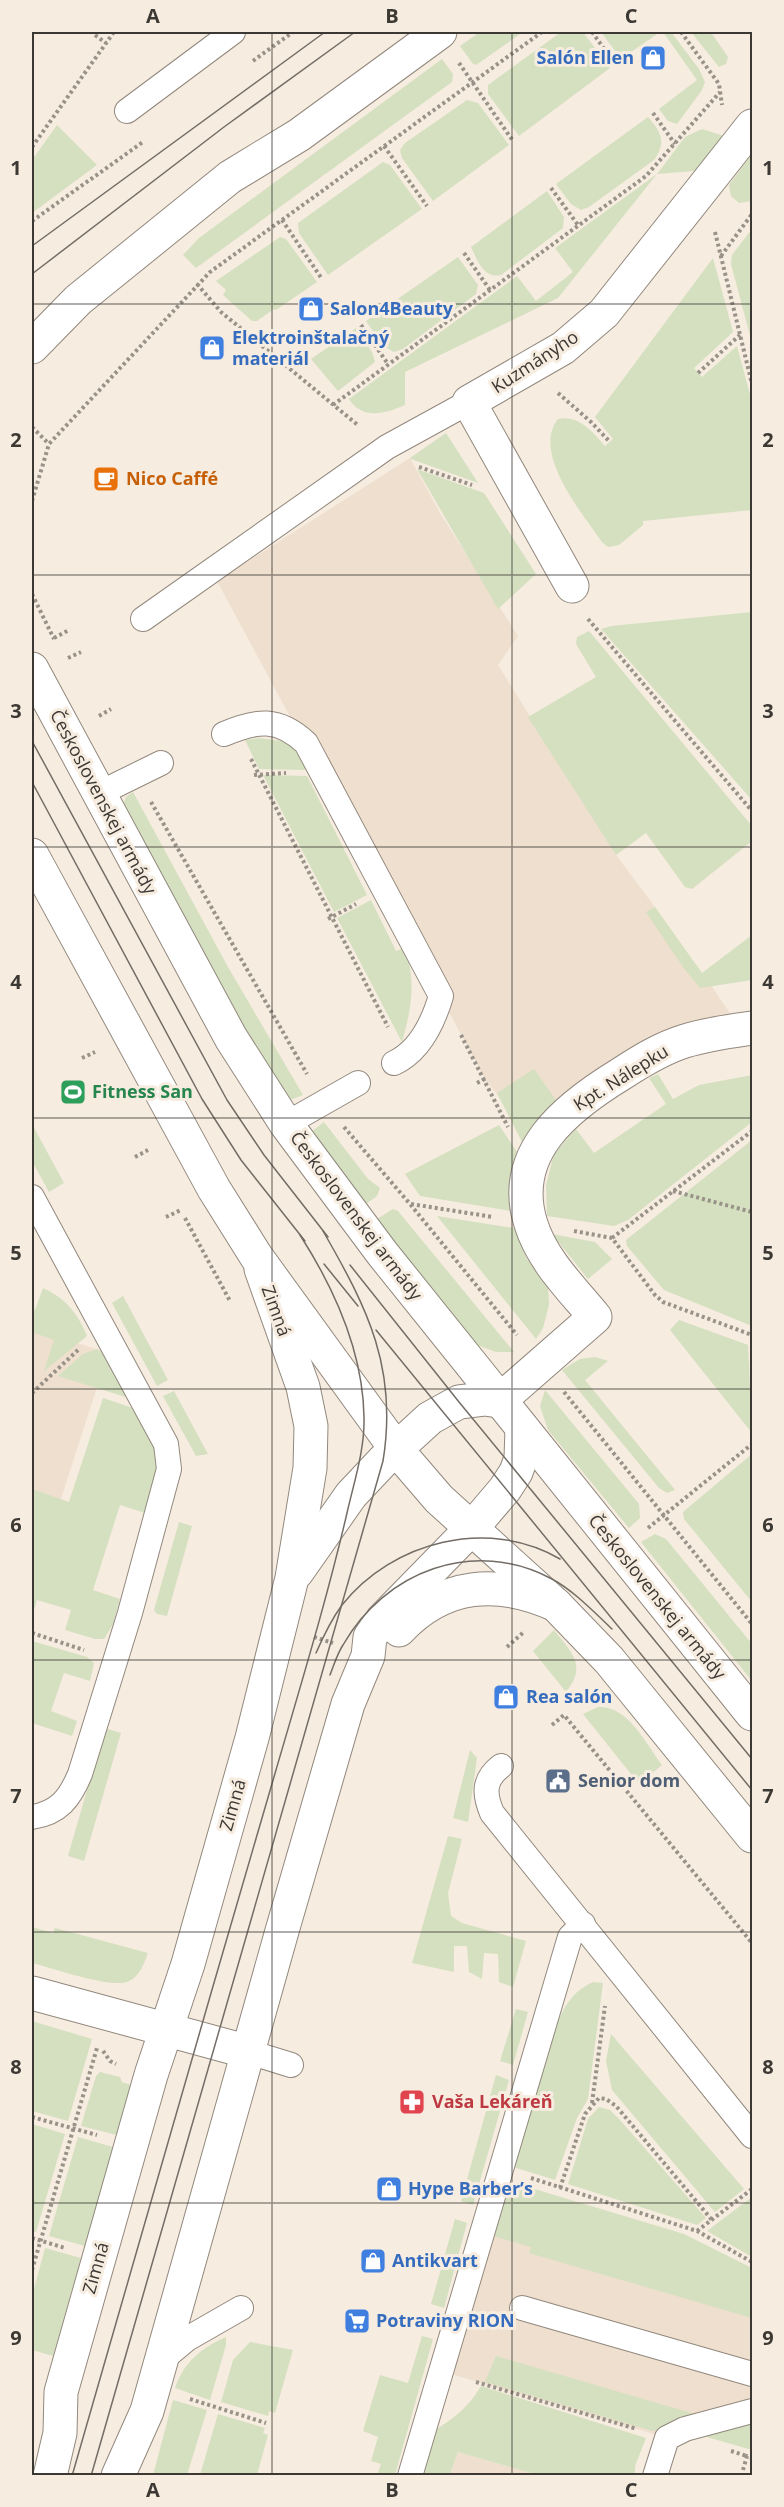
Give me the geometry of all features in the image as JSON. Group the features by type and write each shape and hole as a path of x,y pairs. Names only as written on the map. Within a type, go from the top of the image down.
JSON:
{"street":[{"path":"32,347 78,300 230,177 299,135 440,32"},
{"name":"Kuzmányho","path":"469,402 563,348 604,313 753,126"},
{"path":"32,313 78,300"},
{"path":"469,402 572,586"},
{"name":"Československej armády","path":"32,669 231,1038 286,1124 382,1253 499,1401 753,1714"},
{"path":"32,855 214,1189 256,1256 396,1449 426,1485 471,1529 556,1605 609,1660 753,1836"},
{"name":"Kpt. Nálepku","path":"499,1401 595,1317 548,1259 535,1236 525,1191 530,1167 538,1147 566,1113 610,1081 662,1050 686,1041 753,1028"},
{"name":"Zimná","path":"50,2475 60,2433 61,2392 151,2075 188,1964 233,1806 292,1578 310,1468 311,1425 303,1387 256,1256"},
{"name":"Zimná","path":"292,1578 351,1495 430,1418 459,1402 484,1399 499,1401"},
{"path":"118,2475 147,2411 163,2359 348,1704 368,1656 370,1637 382,1620 471,1529 505,1489 516,1472 522,1452 522,1428"},
{"path":"368,1656 389,1642 430,1603 460,1592 507,1591 540,1598 556,1605"},
{"path":"32,1993 249,2052"}],"lane":[{"path":"127,111 233,32"},
{"path":"142,619 387,447 469,402"},
{"path":"230,731 263,722 274,723 296,733 306,743 441,996 430,1028 399,1061"},
{"path":"99,793 161,763"},
{"path":"286,1124 358,1083"},
{"path":"32,1197 166,1444 169,1469 130,1613 80,1774 72,1794 61,1806 45,1815 32,1817"},
{"path":"501,1766 486,1786 485,1796 492,1813 753,2136"},
{"path":"410,2475 570,1937 583,1924"},
{"path":"249,2052 291,2065"},
{"path":"163,2359 187,2340 241,2308"},
{"path":"522,2308 753,2374"},
{"path":"655,2475 667,2438 685,2429 753,2411"}],"path":[{"path":"32,147 114,32"},
{"path":"32,501 49,444 210,272 543,32"},
{"path":"592,32 615,64"},
{"path":"95,35 106,43"},
{"path":"472,82 513,141"},
{"path":"333,405 646,176 720,92"},
{"path":"653,113 675,144"},
{"path":"384,146 427,206"},
{"path":"32,221 93,176"},
{"path":"551,188 578,225"},
{"path":"721,255 753,214"},
{"path":"282,220 322,279"},
{"path":"464,253 490,290"},
{"path":"197,284 221,312 387,447"},
{"path":"361,325 388,364"},
{"path":"698,373 740,334"},
{"path":"745,354 753,357"},
{"path":"533,367 569,405 591,422 610,442"},
{"path":"32,427 49,444"},
{"path":"414,465 481,488"},
{"path":"32,594 58,645"},
{"path":"594,628 753,811"},
{"path":"54,638 69,630"},
{"path":"62,652 65,660 81,652"},
{"path":"101,727 96,717 111,709"},
{"path":"230,731 399,1061"},
{"path":"136,777 323,1103 410,1203 753,1624"},
{"path":"459,1032 530,1167"},
{"path":"82,1058 94,1052"},
{"path":"477,1083 485,1079"},
{"path":"612,1238 753,1131"},
{"path":"135,1156 148,1150"},
{"path":"673,1191 753,1212"},
{"path":"166,1217 181,1210"},
{"path":"32,1393 103,1327"},
{"path":"664,1516 753,1444"},
{"path":"280,1625 368,1656"},
{"path":"552,1725 564,1715 753,1943"},
{"path":"592,2104 611,1960"},
{"path":"560,2188 585,2114 599,2098 606,2099 616,2106 712,2220"},
{"path":"32,2117 74,2128"},
{"path":"501,2169 697,2231 753,2262"},
{"path":"697,2231 753,2189"},
{"path":"32,2238 41,2241"},
{"path":"476,2382 667,2438"},
{"path":"213,2407 266,2423"},
{"path":"743,2470 747,2456 753,2458"}],"shaded area":[{"path":"410,458 440,513 518,636 498,665 616,855 655,907 647,912 700,987 711,985 741,1030 686,1041 538,1147 485,1079 217,581"},
{"path":"32,1328 108,1353 57,1511 32,1503"},
{"path":"485,2224 752,2304 752,2411 667,2438 441,2371"},
{"path":"458,2452 538,2475 450,2476"}],"green space":[{"path":"480,32 523,32 476,65 460,46"},
{"path":"561,32 583,32 610,68 519,136 488,94 488,85"},
{"path":"601,32 660,32 621,59"},
{"path":"663,32 671,32 699,69 705,82 702,90 677,124 668,121 659,109 697,80"},
{"path":"691,32 715,32 712,34 728,57 726,64 719,67"},
{"path":"442,59 453,74 452,82 196,268 183,255 199,238"},
{"path":"467,100 478,103 509,145 433,201 402,158 400,150 405,143"},
{"path":"648,117 661,137 660,148 654,160 589,207 581,210 571,204 556,184"},
{"path":"57,125 97,165 32,213 32,160"},
{"path":"702,129 724,136 700,167 694,171 657,174 685,137"},
{"path":"752,154 752,201 739,203 731,196 729,185"},
{"path":"383,162 390,165 422,209 328,275 299,233 298,223"},
{"path":"657,174 558,298 405,372 405,405 390,411 368,413 355,406 349,399 517,276 536,301 573,272 555,248"},
{"path":"547,191 564,217 563,228 501,275 490,274 479,263 471,247"},
{"path":"752,229 752,343 731,264 732,255"},
{"path":"280,237 286,239 317,282 276,310 274,309 257,321 252,321 223,295 226,290 216,281"},
{"path":"458,257 478,285 476,294 403,349 394,352 383,346 366,321"},
{"path":"713,258 733,332 694,368 702,377 737,346 752,402 752,510 643,521 643,525 619,545 608,547 583,516 563,483 551,449 551,433 558,419 565,418 584,425 605,446 613,439 595,417"},
{"path":"356,328 372,352 375,362 338,391 311,359"},
{"path":"446,433 478,483 410,458"},
{"path":"417,469 484,493 536,574 498,609"},
{"path":"752,612 752,800 601,629 611,626"},
{"path":"589,631 752,826 752,841 692,889 685,887 646,833 616,855 528,717 596,677 576,644 577,637"},
{"path":"259,738 289,742 314,764 304,770 259,769 245,740"},
{"path":"263,775 307,776 367,895 334,912"},
{"path":"133,792 228,967 303,1095 290,1100 258,1053 123,805 126,797"},
{"path":"371,900 396,951 404,948 408,959 411,995 402,1042 337,918"},
{"path":"655,907 702,973 752,935 752,980 700,988 646,912"},
{"path":"534,1069 556,1100 522,1142 497,1093"},
{"path":"658,1074 673,1099 699,1085 752,1075 752,1122 628,1220 614,1226 547,1216 546,1185 554,1154 576,1129 594,1153 666,1104 649,1078"},
{"path":"324,1122 368,1179 380,1188 377,1196 366,1204 311,1132"},
{"path":"32,1124 64,1183 49,1192 32,1161"},
{"path":"499,1125 517,1152 511,1178 511,1211 420,1196 405,1174"},
{"path":"752,1140 752,1326 664,1290 627,1246 626,1240"},
{"path":"393,1209 398,1211 514,1352 496,1352 477,1345 414,1269 377,1219"},
{"path":"437,1216 514,1228 527,1259 548,1286 549,1305 543,1328 536,1339"},
{"path":"552,1234 595,1242 612,1259 588,1279"},
{"path":"43,1288 58,1296 70,1307 87,1336 44,1371 54,1340 32,1332 32,1309 35,1310"},
{"path":"123,1296 168,1380 157,1386 112,1303"},
{"path":"679,1320 748,1345 752,1433 670,1330"},
{"path":"97,1349 104,1354 132,1399 58,1376 83,1354"},
{"path":"595,1357 608,1361 585,1380 675,1490 667,1493 659,1488 562,1370 580,1359"},
{"path":"545,1390 639,1504 640,1518 629,1528 548,1430 540,1406"},
{"path":"174,1391 208,1454 196,1456 163,1396"},
{"path":"103,1398 139,1410 151,1432 160,1466 148,1514 120,1505 93,1590 120,1599 113,1624 104,1639 95,1639 65,1630 71,1610 37,1600 32,1616 32,1489 69,1502"},
{"path":"752,1454 752,1602 684,1519 683,1512"},
{"path":"179,1522 192,1526 167,1616 157,1614 154,1610"},
{"path":"655,1534 666,1539 752,1644 752,1681 641,1542"},
{"path":"554,1630 575,1659 576,1674 566,1692 533,1651"},
{"path":"32,1641 87,1657 94,1663 90,1681 64,1673 51,1711 77,1721 72,1736 32,1723"},
{"path":"598,1707 609,1708 627,1719 643,1737 662,1765 639,1784 583,1714"},
{"path":"105,1728 121,1733 84,1861 68,1856"},
{"path":"470,1750 477,1758 468,1822 453,1818"},
{"path":"448,1836 462,1839 448,1893 451,1916 462,1923 526,1941 513,1987 499,1982 498,1954 484,1953 482,1979 469,1972 467,1946 454,1946 454,1972 412,1963"},
{"path":"32,1927 53,1933 55,1928 148,1953 135,1977 127,1982 94,1980 32,1963"},
{"path":"593,1982 603,1983 588,2099 577,2118 555,2180 510,2166 558,2021 572,1998"},
{"path":"516,2009 528,2012 513,2065 500,2061"},
{"path":"32,2021 92,2039 68,2121 32,2111"},
{"path":"611,2034 744,2189 715,2212 612,2090 606,2061"},
{"path":"100,2072 120,2077 122,2082 131,2085 117,2135 81,2126 96,2076"},
{"path":"496,2075 509,2080 473,2205 461,2201"},
{"path":"599,2107 610,2110 619,2119 706,2218 697,2225 568,2184 588,2119"},
{"path":"32,2124 65,2134 36,2232 32,2231"},
{"path":"78,2137 113,2147 85,2246 49,2236"},
{"path":"505,2180 684,2234 752,2268 752,2318 529,2253 531,2247 489,2235"},
{"path":"752,2197 752,2257 707,2231"},
{"path":"455,2219 467,2223 444,2308 431,2304"},
{"path":"45,2248 81,2258 53,2356 32,2350 32,2296"},
{"path":"422,2336 433,2339 395,2475 377,2475 381,2464 371,2461 378,2437 363,2431 380,2375 408,2383"},
{"path":"226,2337 226,2345 210,2400 175,2388 188,2363 201,2351"},
{"path":"250,2342 293,2350 275,2413 269,2411 268,2416 221,2402 233,2360"},
{"path":"496,2356 705,2417 653,2431 485,2382"},
{"path":"481,2386 646,2438 635,2466 635,2475 538,2475 458,2452 450,2475 419,2476 432,2432 460,2412"},
{"path":"173,2400 207,2410 187,2475 153,2475"},
{"path":"218,2414 265,2428 263,2433 268,2435 257,2475 200,2475"},
{"path":"752,2420 752,2450 700,2435"}],"tram line":[{"path":"32,246 325,32"},
{"path":"32,274 224,127 355,32"},
{"path":"32,741 227,1100 264,1155 328,1237"},
{"path":"32,782 202,1099 241,1160 305,1241"},
{"path":"91,2476 383,1461 387,1428 386,1397 376,1341 353,1287 323,1231"},
{"path":"72,2476 313,1642 361,1453 364,1417 362,1393 352,1345 335,1299 300,1235"},
{"path":"324,1264 358,1306"},
{"path":"350,1265 459,1402 752,1759"},
{"path":"376,1330 752,1790"},
{"path":"316,1653 342,1605 363,1583 387,1565 414,1551 443,1542 473,1538 503,1539 532,1546 560,1559"},
{"path":"330,1675 343,1645 361,1619 382,1598 407,1581 434,1568 463,1562 492,1561 522,1567 552,1579 576,1595 612,1629"}],"place":[{"name":"Salón Ellen","path":"653,58"},
{"name":"Salon4Beauty","path":"311,309"},
{"name":"Elektroinštalačný materiál","path":"212,348"},
{"name":"Nico Caffé","path":"106,479"},
{"name":"Fitness San","path":"73,1092"},
{"name":"Rea salón","path":"506,1697"},
{"name":"Senior dom","path":"558,1781"},
{"name":"Vaša Lekáreň","path":"412,2102"},
{"name":"Hype Barber’s","path":"389,2189"},
{"name":"Antikvart","path":"373,2261"},
{"name":"Potraviny RION","path":"357,2321"}]}
